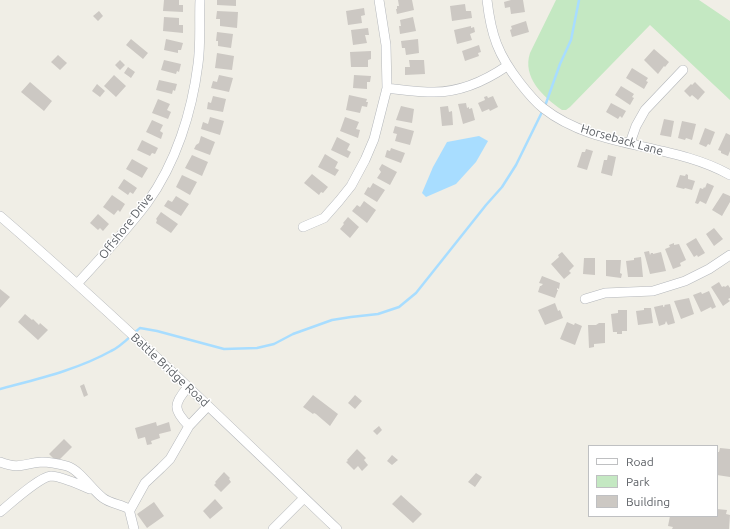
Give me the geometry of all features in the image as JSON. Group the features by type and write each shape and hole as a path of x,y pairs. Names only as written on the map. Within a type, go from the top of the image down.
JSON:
{"street":[{"name":"Offshore Drive","path":"77,284 110,248 148,202 166,170 190,107 198,63 200,0"},
{"path":"303,227 324,218 351,186 374,139 387,88 386,46 379,0"},
{"name":"Horseback Lane","path":"487,0 492,31 498,50 507,66 530,96 542,107 556,117 593,134 690,158 730,175"},
{"path":"387,88 433,92 463,88 494,75 507,66"},
{"path":"630,143 636,126 645,110 683,70"},
{"name":"Battle Bridge Road","path":"0,216 77,284 188,387 337,529"},
{"path":"585,299 605,293 653,290 685,281 730,255"},
{"path":"188,387 178,399 176,407 179,415 189,426"},
{"path":"134,529 130,510 145,483 162,468 170,458 189,426 208,406"},
{"path":"0,462 11,466 51,462 66,466 77,471 93,490 104,499 118,506 126,507 130,510"},
{"path":"0,512 25,492 48,477 56,477 93,490"},
{"path":"272,529 304,498"}],"green space":[{"path":"556,0 699,0 730,21 730,100 650,25 570,107 566,110 562,110 541,93 536,86 529,70 528,62 530,53"}],"water":[{"path":"479,136 488,141 476,162 456,184 426,197 422,193 433,167 447,142"}],"building":[{"path":"164,0 179,0 179,5 183,5 183,12 163,11"},
{"path":"217,0 236,0 236,6 217,5"},
{"path":"398,0 412,0 414,10 397,14 396,9 397,6 399,6"},
{"path":"511,0 523,0 525,12 511,14 510,7 505,8 504,2"},
{"path":"465,4 466,11 471,11 472,18 452,21 450,6"},
{"path":"364,8 365,15 361,16 362,23 348,25 346,11"},
{"path":"99,11 103,16 98,21 93,16"},
{"path":"217,11 238,12 237,28 220,26 220,19 216,19"},
{"path":"164,17 179,18 179,25 183,25 183,33 163,31"},
{"path":"413,17 416,31 400,34 400,20"},
{"path":"526,21 529,32 512,37 510,30 512,29 511,26"},
{"path":"471,26 471,28 474,27 475,32 470,34 472,40 457,44 454,30"},
{"path":"368,28 369,35 365,35 367,43 353,45 351,30"},
{"path":"217,32 233,34 231,48 218,46 218,41 216,41"},
{"path":"131,39 148,53 143,59 126,45"},
{"path":"166,39 183,43 181,50 178,50 178,53 164,50"},
{"path":"418,39 419,53 406,55 405,48 402,48 401,41"},
{"path":"479,45 481,52 478,53 479,56 465,61 462,51"},
{"path":"654,49 669,62 658,74 644,60"},
{"path":"371,51 371,59 368,60 368,67 351,67 350,52"},
{"path":"217,53 234,56 232,70 215,68"},
{"path":"58,55 67,63 60,70 51,62"},
{"path":"120,60 125,65 120,70 115,65"},
{"path":"164,60 181,64 179,72 177,71 176,74 161,70"},
{"path":"409,60 424,60 425,74 405,75 405,67 410,67"},
{"path":"128,67 135,72 131,78 124,73"},
{"path":"632,68 648,78 646,81 648,82 644,89 626,78"},
{"path":"114,75 126,86 116,97 104,86"},
{"path":"219,75 233,78 229,92 211,88 213,81 217,82"},
{"path":"354,75 371,76 370,82 367,82 367,89 353,88"},
{"path":"159,80 177,84 175,91 173,90 172,94 156,90"},
{"path":"30,82 52,101 44,111 21,92"},
{"path":"695,82 705,92 698,100 692,95 690,97 684,91"},
{"path":"97,84 105,91 100,97 92,91"},
{"path":"621,86 634,94 632,97 634,98 630,105 615,95"},
{"path":"349,95 367,99 367,107 362,106 360,113 346,110"},
{"path":"213,96 226,99 223,112 207,109 208,102 211,103"},
{"path":"487,96 488,98 493,96 498,107 490,111 489,109 482,112 478,103 485,100 484,97"},
{"path":"158,99 170,104 167,110 171,112 168,119 152,113"},
{"path":"466,103 467,108 472,108 475,120 463,124 458,104"},
{"path":"611,103 626,111 622,118 620,116 618,119 606,112"},
{"path":"401,106 414,109 412,123 396,120"},
{"path":"448,106 449,112 452,111 453,125 442,126 440,107"},
{"path":"210,117 224,121 220,135 201,129 203,122 208,124"},
{"path":"345,117 359,122 356,129 360,130 358,138 340,131"},
{"path":"664,119 674,121 671,137 660,135"},
{"path":"152,120 163,125 160,131 163,133 161,139 146,132"},
{"path":"682,121 696,124 692,140 678,138"},
{"path":"395,126 414,131 410,145 395,141 397,134 393,133"},
{"path":"705,128 715,132 710,145 708,144 706,147 699,144"},
{"path":"726,133 730,135 730,151 728,156 718,150"},
{"path":"201,136 215,142 210,155 194,149 199,143"},
{"path":"337,137 350,144 347,150 351,152 348,158 331,150"},
{"path":"142,140 158,148 155,154 152,153 150,156 137,150"},
{"path":"391,148 405,153 401,163 385,157 387,150 390,151"},
{"path":"586,149 593,151 587,170 577,167 582,152 585,152"},
{"path":"325,154 338,162 335,168 339,170 335,176 318,167"},
{"path":"192,155 208,162 202,176 185,168"},
{"path":"608,155 616,157 612,176 601,173 604,160 607,160"},
{"path":"132,159 148,168 142,178 126,169"},
{"path":"382,164 397,172 390,185 377,178 381,172 379,169"},
{"path":"312,174 328,187 319,195 304,183"},
{"path":"686,174 688,175 688,179 695,181 692,190 676,187 680,175 685,176"},
{"path":"182,175 197,182 190,195 176,187"},
{"path":"124,179 137,188 133,194 130,192 128,195 118,188"},
{"path":"373,183 385,190 377,202 364,194 368,187 370,188"},
{"path":"707,183 714,186 706,204 700,201 698,204 695,203 700,188 705,188"},
{"path":"723,193 730,196 730,202 722,216 712,210"},
{"path":"112,195 125,204 120,212 118,210 114,215 103,207"},
{"path":"176,196 189,204 181,216 164,206 168,200 172,202"},
{"path":"364,201 376,210 367,223 352,211 357,205 360,207"},
{"path":"161,212 178,224 171,233 156,223 156,219"},
{"path":"98,214 109,224 103,231 100,228 98,230 90,223"},
{"path":"348,217 359,227 350,238 340,229"},
{"path":"714,228 723,239 714,246 706,234"},
{"path":"696,238 705,253 698,257 697,255 694,257 686,244"},
{"path":"674,243 674,245 679,244 686,260 680,263 681,266 673,269 665,249"},
{"path":"649,251 650,255 651,253 661,252 666,271 650,274 644,252"},
{"path":"562,252 574,266 569,271 571,273 564,279 551,264"},
{"path":"641,257 643,277 628,277 626,261"},
{"path":"584,258 595,258 595,275 583,274"},
{"path":"606,260 621,260 621,278 606,276"},
{"path":"542,276 560,283 559,289 557,288 558,290 555,298 538,292 540,286 543,284 539,283"},
{"path":"719,282 722,287 728,285 730,288 730,298 728,299 730,301 723,306 711,287"},
{"path":"0,289 10,297 0,308"},
{"path":"709,291 716,307 712,309 711,307 701,312 693,295 701,292 702,294"},
{"path":"689,298 694,314 681,319 674,301"},
{"path":"555,303 563,318 545,325 538,310"},
{"path":"670,304 675,323 668,325 666,321 665,324 659,326 654,307 663,305 663,307 665,306 664,305"},
{"path":"644,308 651,308 653,323 638,325 636,311 644,310"},
{"path":"618,310 627,310 627,331 622,331 622,334 613,332 611,314 618,313"},
{"path":"25,314 48,330 38,340 18,322"},
{"path":"567,322 582,326 575,345 560,339"},
{"path":"599,323 605,323 605,343 594,344 594,347 589,348 588,325 596,325"},
{"path":"84,384 88,395 84,397 80,386"},
{"path":"313,395 338,414 330,426 316,414 313,414 303,407"},
{"path":"355,395 362,401 355,409 348,403"},
{"path":"156,422 157,426 169,422 171,431 159,434 160,438 151,441 152,444 147,445 145,437 138,439 135,428"},
{"path":"379,426 382,430 377,435 373,431"},
{"path":"64,439 72,447 57,462 49,454"},
{"path":"720,448 730,449 730,477 718,475"},
{"path":"357,449 366,458 364,460 368,465 362,471 358,466 354,470 346,462"},
{"path":"392,455 398,460 392,465 387,461"},
{"path":"224,472 230,478 229,479 231,482 221,492 214,485"},
{"path":"476,473 482,477 475,487 468,482"},
{"path":"401,495 422,514 413,523 392,504"},
{"path":"215,499 223,508 210,519 203,511"},
{"path":"154,502 164,516 147,528 137,514"},
{"path":"718,509 727,510 726,514 730,515 729,529 672,529 673,527 668,526 670,517 718,517"}],"waterway":[{"path":"545,106 560,64 571,40 579,0"},
{"path":"0,389 85,364 115,349 140,328 157,331 224,349 257,348 274,344 293,334 332,320 378,314 399,307 416,293 502,187 516,165 543,110"}]}
